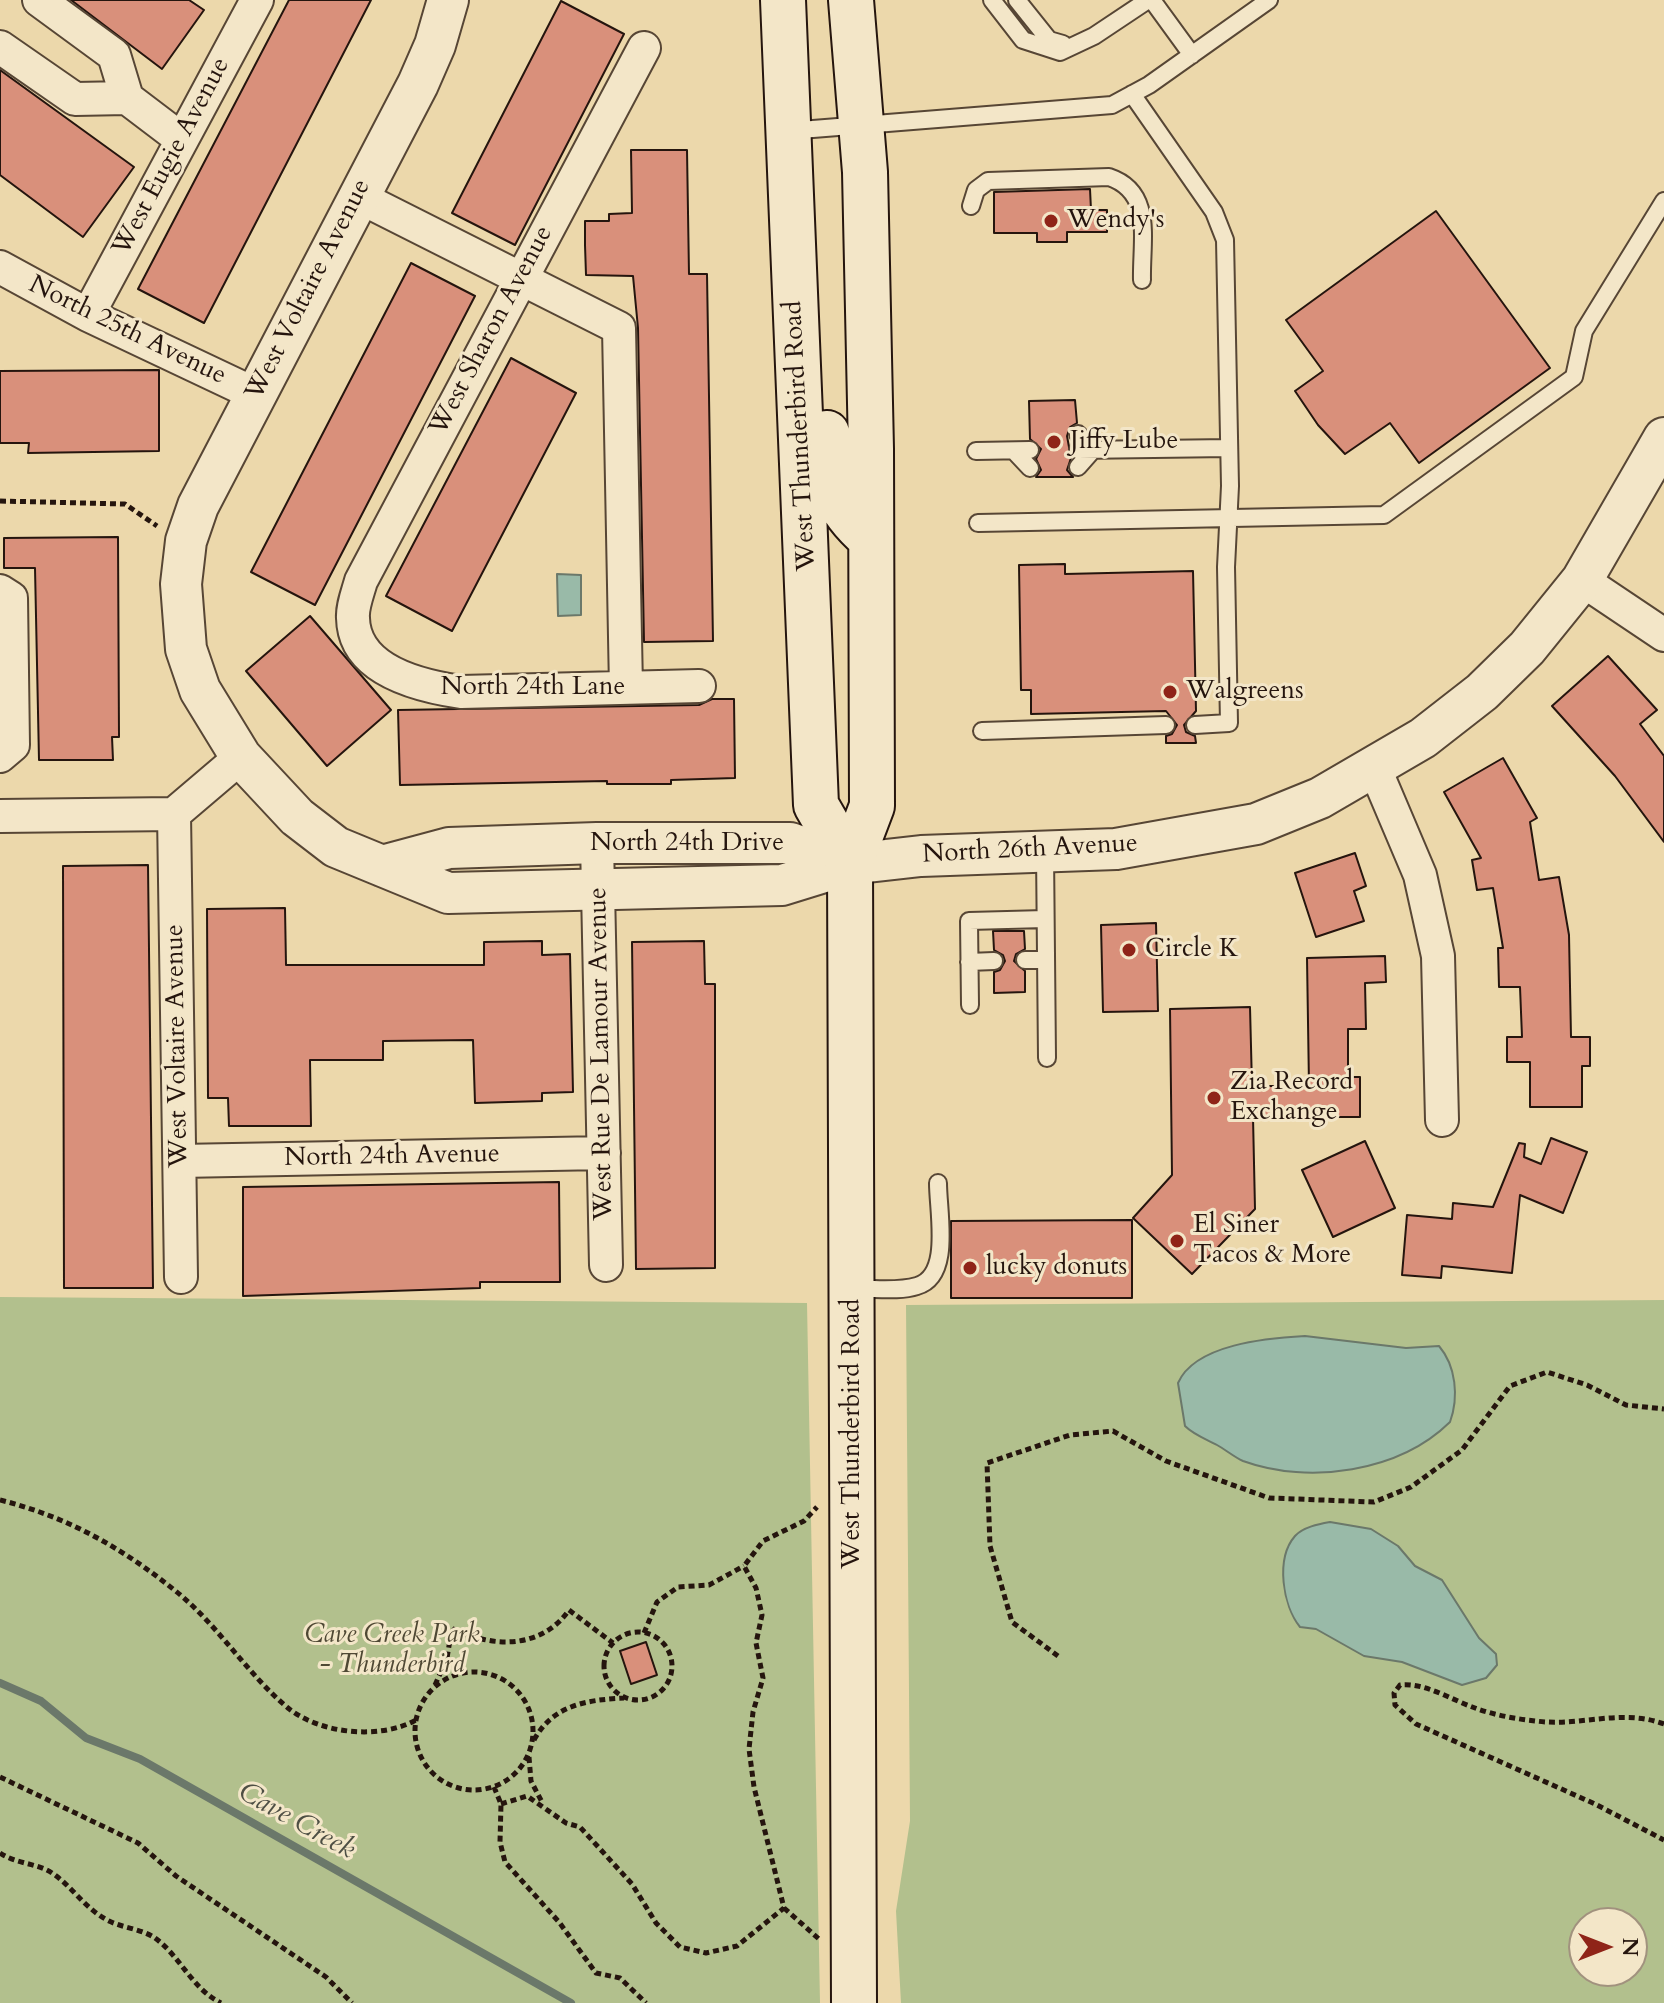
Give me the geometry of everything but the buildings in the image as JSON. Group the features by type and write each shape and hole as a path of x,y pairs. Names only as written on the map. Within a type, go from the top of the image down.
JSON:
{"main road":[{"name":"West Thunderbird Road","path":"783,0 816,805 850,864"},
{"name":"West Thunderbird Road","path":"851,0 865,172 872,806 850,864 854,2003"},
{"path":"797,352 826,409 829,479 837,501 853,524 871,539"}],"street":[{"path":"39,0 114,55 127,98 181,139"},
{"name":"West Eugie Avenue","path":"88,315 257,0"},
{"name":"West Voltaire Avenue","path":"181,584 186,541 198,506 418,84 435,45 448,0"},
{"path":"0,47 75,99 127,98"},
{"name":"West Sharon Avenue","path":"353,619 361,581 644,48"},
{"path":"357,196 619,328 626,688"},
{"name":"North 25th Avenue","path":"0,267 88,315 255,394"},
{"name":"North 26th Avenue","path":"850,864 921,856 1116,849 1256,824 1320,798 1375,769 1423,738 1482,692 1527,648 1582,580 1664,438"},
{"path":"1582,580 1664,635"},
{"name":"North 24th Drive","path":"181,584 186,649 195,676 225,734 241,757 297,817 336,847 448,893 782,885 850,864"},
{"path":"0,591 11,598 13,745 0,756"},
{"name":"North 24th Lane","path":"353,619 361,644 383,669 427,687 461,692 699,686"},
{"path":"0,816 174,814 241,757"},
{"path":"1375,769 1420,875 1438,956 1442,1120"},
{"name":"West Voltaire Avenue","path":"174,814 181,1277"},
{"name":"North 24th Drive","path":"382,866 449,848 597,843 790,843 850,864"},
{"name":"West Rue De Lamour Avenue","path":"597,843 606,1265"},
{"name":"North 24th Avenue","path":"180,1161 604,1153"}],"lane":[{"path":"992,0 1023,40 1060,52 1150,0 1192,55"},
{"path":"1017,0 1049,40 1071,47"},
{"path":"788,131 1112,105 1192,55 1258,3"},
{"path":"1132,94 1214,212 1225,240 1229,723 1195,725"},
{"path":"971,206 976,190 988,181 1109,177 1127,183 1141,207 1142,280"},
{"path":"978,523 1362,518 1384,515 1574,377 1584,331 1664,201"},
{"path":"1082,450 1229,448"},
{"path":"976,451 1026,451"},
{"path":"982,731 1166,725"},
{"path":"1045,852 1047,1058"},
{"path":"970,1005 969,921 1045,919"},
{"path":"1025,960 1046,960"},
{"path":"969,962 994,961"},
{"path":"853,1289 914,1287 929,1281 939,1268 938,1183"}],"path":[{"path":"0,501 125,504 156,526 186,541"},
{"path":"1058,1656 1012,1622 990,1546 987,1463 1070,1435 1113,1431 1166,1461 1269,1498 1374,1502 1411,1487 1462,1450 1510,1386 1547,1372 1587,1385 1626,1405 1664,1409"},
{"path":"644,1633 657,1602 678,1587 709,1585 744,1566 763,1541 804,1521 854,1468"},
{"path":"0,1500 72,1523 105,1541 163,1582 211,1626 290,1710 342,1732 378,1731 416,1720"},
{"path":"501,1804 527,1796 566,1823 580,1827 632,1884 656,1923 680,1947 706,1953 737,1946 764,1928 784,1908 780,1882 760,1824 751,1762 753,1712 763,1678 756,1643 762,1615 756,1588 744,1566"},
{"path":"613,1643 569,1610 541,1635 518,1643 493,1642 458,1633 452,1628 442,1673 416,1720 418,1749 435,1776 459,1789 494,1787 517,1772 543,1725 564,1708 625,1698 648,1698 658,1693 671,1673 668,1650 660,1641 644,1633 628,1633 613,1643 606,1654 605,1675 609,1685 625,1698"},
{"path":"433,1689 463,1673 499,1677 515,1689 528,1708 533,1726 529,1753 531,1781 543,1805"},
{"path":"1664,1724 1623,1715 1578,1722 1539,1722 1477,1709 1415,1683 1400,1685 1394,1693 1395,1705 1416,1724 1595,1804 1664,1840"},
{"path":"0,1777 138,1843 176,1876 326,1977 352,2003"},
{"path":"494,1787 501,1804 500,1842 505,1862 559,1922 596,1973 620,1978 646,2003"},
{"path":"0,1853 12,1861 51,1872 80,1902 110,1921 153,1936 171,1952 204,1995 221,2003"}],"green space":[{"name":"Cave Creek Park - Thunderbird","path":"0,1297 807,1303 820,2003 0,2003"},
{"path":"1664,1300 1664,2003 901,2003 896,1911 910,1821 906,1305"}],"shaded area":[{"path":"557,574 581,575 581,615 558,616"},
{"path":"1305,1336 1406,1348 1439,1346 1449,1363 1454,1382 1450,1422 1405,1453 1379,1463 1324,1472 1296,1472 1243,1461 1185,1426 1178,1383 1200,1359 1253,1341"},
{"path":"1330,1522 1371,1529 1398,1546 1415,1566 1442,1580 1479,1638 1496,1654 1497,1665 1486,1678 1462,1685 1402,1662 1364,1656 1316,1629 1300,1627 1286,1595 1285,1557 1298,1533"}],"waterway":[{"name":"Cave Creek","path":"0,1683 41,1701 86,1738 140,1759 571,2003"}],"place":[{"name":"Wendy's","path":"1051,221"},
{"name":"Jiffy Lube","path":"1054,442"},
{"name":"Walgreens","path":"1170,692"},
{"name":"Circle K","path":"1129,950"},
{"name":"Zia Record Exchange","path":"1214,1098"},
{"name":"El Siner Tacos & More","path":"1177,1241"},
{"name":"lucky donuts","path":"970,1268"}]}
